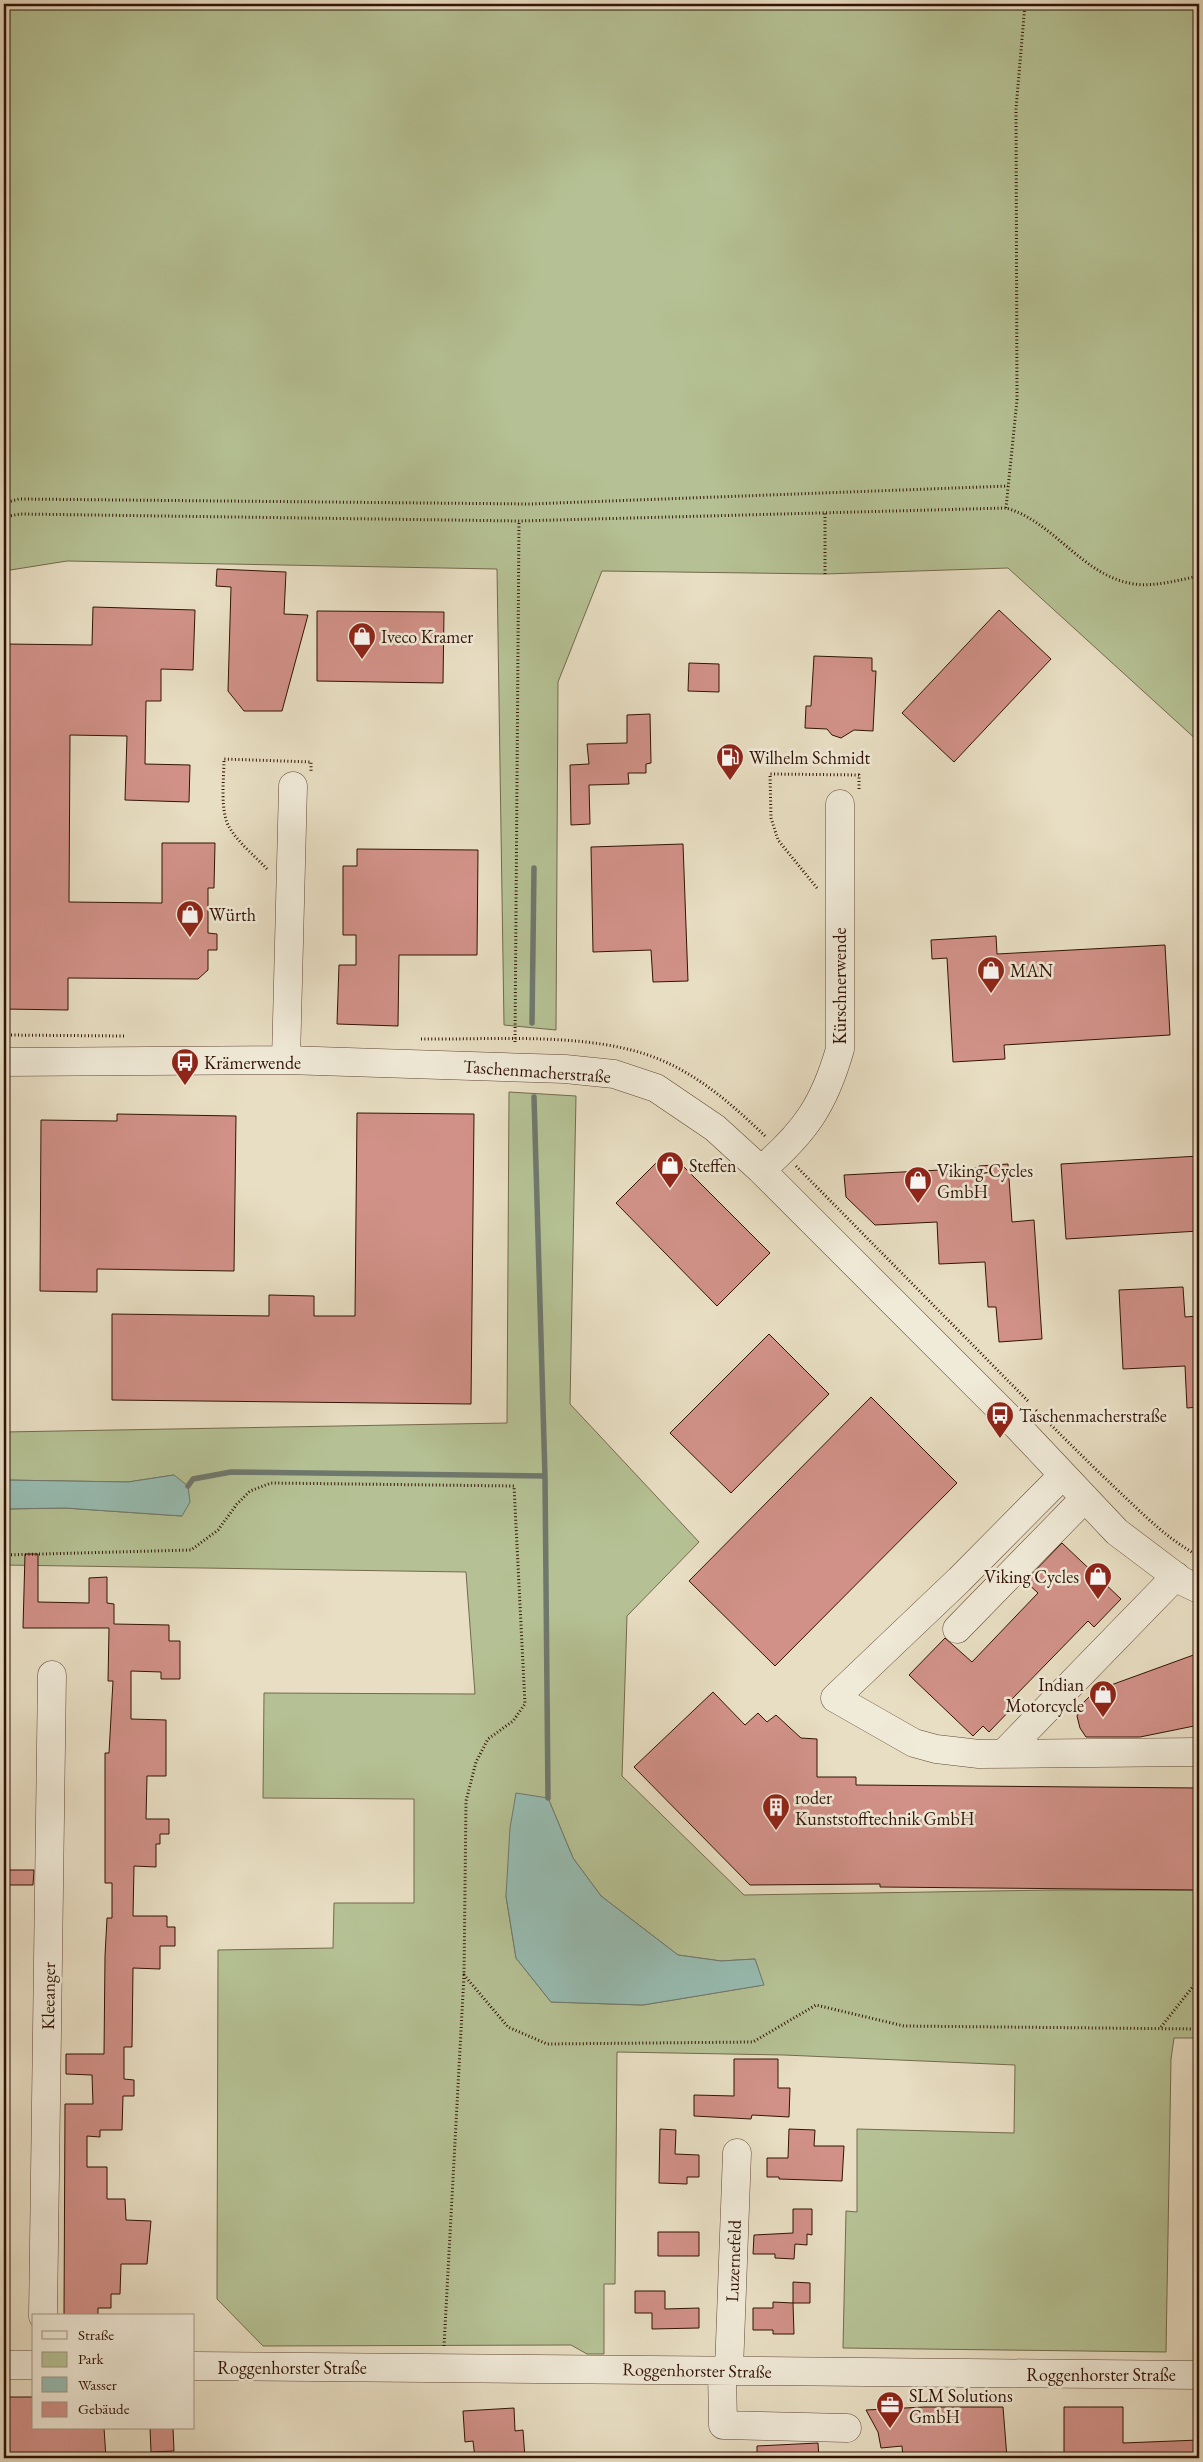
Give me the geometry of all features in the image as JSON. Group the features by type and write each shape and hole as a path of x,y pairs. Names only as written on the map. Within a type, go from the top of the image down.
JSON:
{"street":[{"path":"286,1060 293,786"},
{"name":"Kürschnerwende","path":"761,1170 782,1152 815,1113 831,1082 840,1049 840,804"},
{"name":"Taschenmacherstraße","path":"4,1062 286,1060 565,1069 614,1074 656,1088 715,1128 761,1170 1117,1532 1176,1576 1199,1589"},
{"path":"1063,1475 959,1580 835,1698 914,1743 962,1752 1003,1754 1199,1752"},
{"path":"957,1629 1085,1498"},
{"path":"1003,1754 1176,1576"},
{"path":"959,1580 982,1604"},
{"name":"Kleeanger","path":"43,2314 52,1675"},
{"name":"Luzernefeld","path":"737,2153 723,2425 847,2428"},
{"path":"4,2365 32,2365"},
{"name":"Roggenhorster Straße","path":"195,2366 1199,2375"}],"path":[{"path":"1006,508 1017,400 1016,109 1025,4"},
{"path":"4,503 29,500 530,504 1008,486"},
{"path":"4,517 20,514 518,521 1006,508 1024,514 1107,576 1136,584 1199,576"},
{"path":"825,513 825,574"},
{"path":"514,1068 518,521"},
{"path":"4,1035 131,1036"},
{"path":"417,1039 569,1041 627,1049 662,1060 698,1079 742,1114 782,1152 1092,1466 1154,1525 1187,1550 1199,1556"},
{"path":"4,1555 191,1550 218,1530 237,1504 250,1491 271,1483 514,1486 525,1704 513,1721 488,1739 476,1762 466,1801 464,1975 443,2368"},
{"path":"464,1975 508,2027 548,2044 753,2042 816,2005 904,2026 1199,2029"},
{"path":"1161,2028 1199,1979"}],"green space":[{"path":"4,4 1199,4 1199,742 1008,568 825,574 602,571 558,682 556,1030 504,1025 497,569 67,561 4,571"},
{"path":"509,1092 576,1096 570,1404 699,1542 627,1616 622,1776 744,1895 1053,1890 1199,1890 1199,2038 1174,2038 1171,2059 1166,2352 843,2348 846,2211 857,2212 857,2129 1014,2133 1015,2065 784,2055 617,2052 615,2284 604,2284 604,2354 587,2354 571,2345 263,2346 217,2299 218,1950 333,1948 334,1903 414,1903 414,1799 263,1798 264,1693 475,1694 466,1572 4,1565 4,1509 65,1508 182,1516 174,1475 128,1482 4,1480 4,1432 507,1423","holes":["548,1798 573,1858 601,1896 678,1955 721,1961 755,1959 763,1985 643,2005 551,2002 516,1958 506,1896"]}],"water":[{"path":"174,1475 188,1486 190,1502 182,1516 65,1508 4,1509 4,1480 128,1482"},
{"path":"516,1793 548,1798 573,1858 601,1896 678,1955 721,1961 755,1959 764,1985 643,2005 551,2002 516,1958 506,1896 510,1828"}],"building":[{"path":"217,569 286,572 284,614 308,615 282,711 244,711 228,691 231,587 216,586"},
{"path":"93,607 195,610 193,670 161,669 161,701 146,701 145,764 190,765 189,802 125,800 127,736 70,735 69,902 162,903 162,843 215,843 214,888 208,888 208,933 217,934 217,950 208,950 208,970 198,979 68,978 68,1010 4,1009 4,644 92,645"},
{"path":"999,610 1051,659 954,762 902,713"},
{"path":"317,611 444,612 443,683 317,681"},
{"path":"814,656 872,658 872,671 876,671 873,731 854,730 841,738 832,735 827,729 805,728 806,706 811,706"},
{"path":"689,663 719,664 719,692 688,691"},
{"path":"650,714 651,763 646,764 646,773 628,773 629,784 589,785 590,824 571,825 570,765 589,764 587,744 627,743 627,715"},
{"path":"683,844 688,981 653,982 651,950 593,952 591,847"},
{"path":"357,849 478,850 477,955 399,955 398,1026 337,1024 339,965 356,965 356,935 343,935 343,866 357,866"},
{"path":"996,936 997,954 1165,945 1170,1035 1004,1045 1005,1059 953,1062 947,958 932,959 931,940"},
{"path":"357,1113 474,1114 471,1404 112,1400 112,1314 269,1316 269,1295 314,1296 314,1316 355,1316"},
{"path":"117,1114 236,1116 234,1271 97,1269 97,1292 40,1291 41,1120 117,1121"},
{"path":"668,1151 770,1253 717,1306 616,1203"},
{"path":"1199,1156 1199,1231 1066,1239 1061,1164"},
{"path":"1008,1164 1012,1222 1034,1220 1042,1339 999,1342 996,1307 988,1307 985,1262 939,1264 937,1222 875,1225 846,1197 844,1175 979,1168 979,1166"},
{"path":"1183,1287 1185,1317 1199,1316 1199,1407 1187,1408 1185,1366 1123,1369 1119,1290"},
{"path":"769,1334 829,1394 731,1493 670,1433"},
{"path":"871,1397 957,1483 775,1666 689,1581"},
{"path":"1062,1543 1121,1599 1094,1627 1088,1621 1011,1700 1016,1704 989,1732 983,1726 973,1736 909,1675 945,1638 972,1662 1038,1593 1025,1581"},
{"path":"25,1554 38,1554 38,1602 89,1603 89,1578 107,1577 107,1603 114,1604 114,1624 169,1625 169,1641 180,1641 180,1679 161,1679 161,1672 131,1671 131,1719 166,1720 166,1776 147,1776 146,1819 169,1819 169,1834 160,1834 160,1844 156,1844 156,1867 134,1866 133,1916 167,1916 167,1927 175,1927 175,1946 160,1946 160,1969 133,1968 132,2047 124,2047 124,2079 134,2080 134,2096 123,2096 122,2130 100,2130 100,2137 87,2136 87,2167 107,2167 107,2199 125,2199 126,2220 151,2221 147,2264 121,2264 120,2294 111,2294 111,2308 98,2308 98,2314 64,2314 65,2104 93,2104 92,2075 66,2074 66,2054 104,2054 107,1918 112,1918 112,1883 105,1883 105,1753 109,1753 113,1681 108,1681 109,1628 23,1628"},
{"path":"1199,1653 1199,1725 1140,1737 1086,1737 1080,1728 1077,1716 1082,1704 1091,1695 1111,1685"},
{"path":"713,1692 745,1725 758,1713 767,1722 776,1715 801,1738 817,1739 817,1777 856,1777 856,1785 1199,1788 1199,1890 880,1887 880,1884 750,1885 634,1767"},
{"path":"4,1870 34,1870 33,1885 4,1885"},
{"path":"734,2059 778,2059 778,2088 790,2088 789,2117 752,2115 751,2119 694,2116 694,2095 734,2096"},
{"path":"660,2129 676,2130 675,2154 699,2155 699,2177 687,2177 687,2184 659,2183"},
{"path":"789,2129 815,2130 814,2146 844,2146 842,2181 767,2177 767,2158 788,2158"},
{"path":"793,2209 812,2209 812,2235 807,2234 807,2245 795,2244 794,2259 775,2258 775,2254 753,2254 754,2235 793,2233"},
{"path":"658,2232 699,2232 699,2256 658,2256"},
{"path":"793,2282 810,2283 810,2303 793,2303"},
{"path":"635,2291 665,2291 665,2309 699,2308 699,2328 652,2329 652,2313 635,2313"},
{"path":"773,2302 793,2303 794,2334 773,2334 773,2330 753,2330 753,2308 773,2308"},
{"path":"6,2397 32,2397 32,2430 104,2430 106,2458 32,2458 32,2455 4,2455 4,2406 6,2406"},
{"path":"924,2407 1003,2407 1007,2458 903,2458 902,2446 881,2448 878,2432 866,2410"},
{"path":"1064,2407 1123,2407 1123,2443 1199,2440 1199,2458 1064,2458"},
{"path":"514,2408 515,2431 523,2430 525,2458 475,2458 473,2441 465,2442 463,2411"},
{"path":"150,2430 173,2430 174,2451 151,2452"},
{"path":"818,2443 819,2458 757,2458 757,2446"}],"waterway":[{"path":"532,1023 534,868"},
{"path":"534,1097 545,1476 548,1798"},
{"path":"188,1486 193,1479 231,1472 545,1476"}],"place":[{"name":"Iveco Kramer","path":"362,660"},
{"name":"Wilhelm Schmidt","path":"730,781"},
{"name":"Würth","path":"190,938"},
{"name":"MAN","path":"991,994"},
{"name":"Krämerwende","path":"185,1086"},
{"name":"Steffen","path":"670,1189"},
{"name":"Viking-Cycles GmbH","path":"918,1204"},
{"name":"Taschenmacherstraße","path":"1000,1439"},
{"name":"Viking Cycles","path":"1098,1600"},
{"name":"Indian Motorcycle","path":"1103,1718"},
{"name":"roder Kunststofftechnik GmbH","path":"776,1831"},
{"name":"SLM Solutions GmbH","path":"890,2429"}]}
